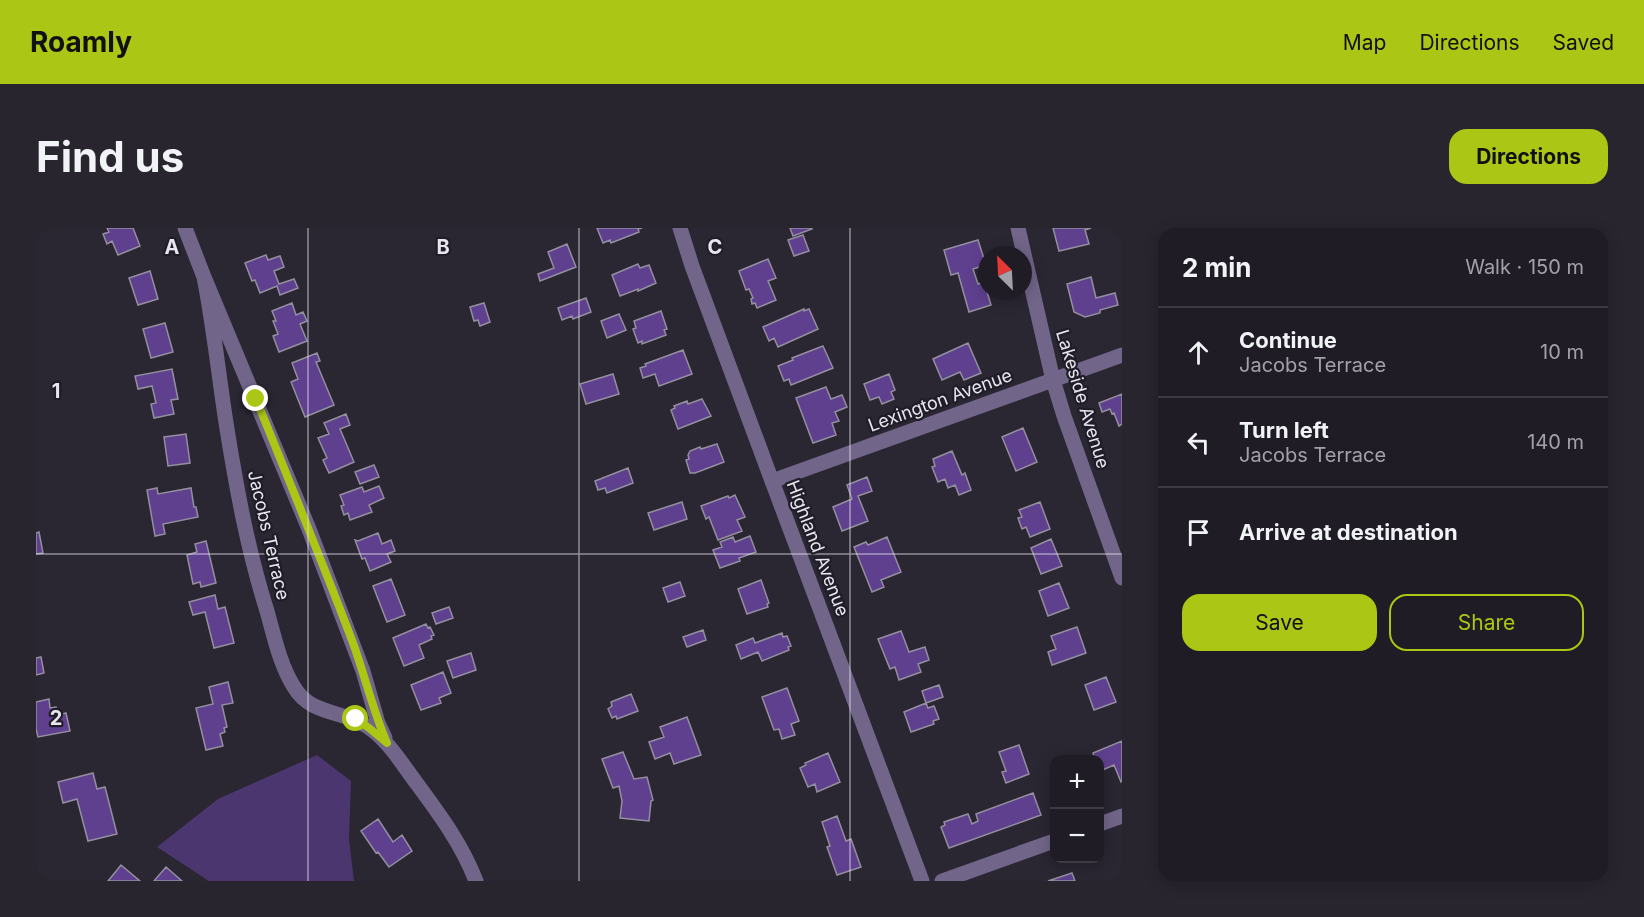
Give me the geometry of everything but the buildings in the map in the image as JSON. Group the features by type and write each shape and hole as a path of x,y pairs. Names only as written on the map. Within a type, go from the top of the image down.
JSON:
{"street":[{"name":"Jacobs Terrace","path":"185,228 309,529 360,662 378,723 387,743 450,828 476,880"},
{"name":"Highland Avenue","path":"680,228 696,277 922,881"},
{"name":"Lakeside Avenue","path":"1018,228 1053,380 1122,578"},
{"name":"Jacobs Terrace","path":"204,277 245,535 288,676 295,690 307,702 324,711 356,719 387,743"},
{"name":"Lexington Avenue","path":"772,481 1122,355"},
{"path":"1104,823 1122,816"},
{"path":"942,881 1050,842"}],"shaded area":[{"path":"317,755 351,781 349,839 354,881 209,881 157,847 218,799"}],"route":[{"path":"256,399 353,644 378,723 387,743 356,719"}]}
